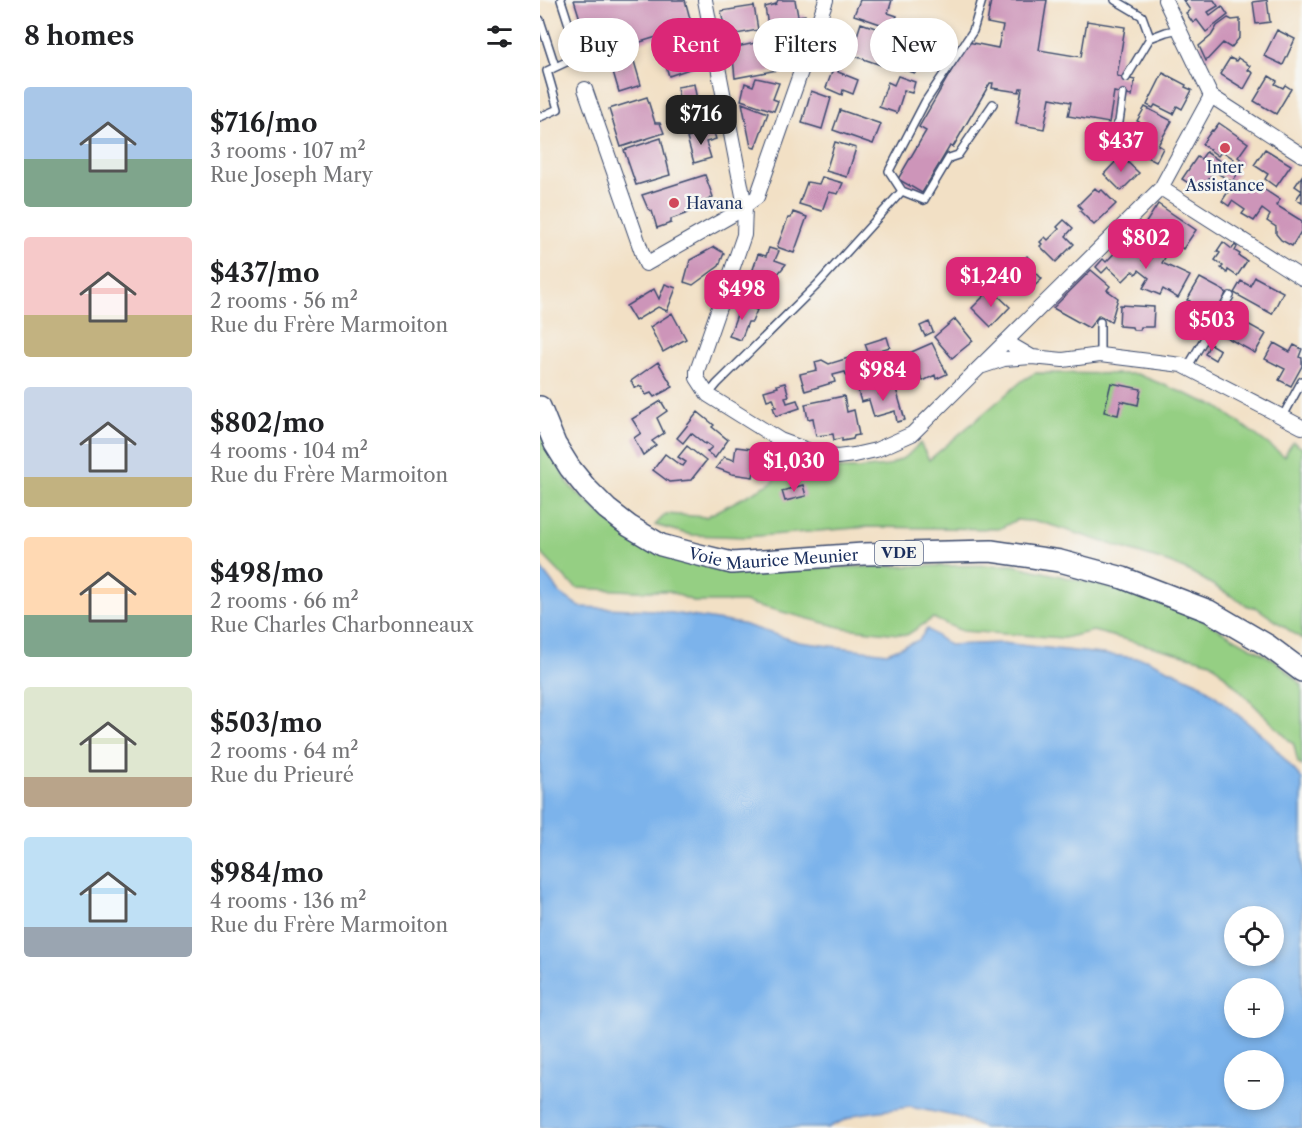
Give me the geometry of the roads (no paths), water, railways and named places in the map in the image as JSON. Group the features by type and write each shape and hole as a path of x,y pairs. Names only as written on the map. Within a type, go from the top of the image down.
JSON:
{"main road":[{"name":"Voie Maurice Meunier","path":"540,407 555,444 587,489 629,526 661,545 732,563 863,554 991,551 1060,561 1122,578 1209,611 1267,645 1302,670"}],"street":[{"path":"705,0 745,206 744,235 697,371 697,378 708,395 780,440 810,451 837,457 876,450 912,434 955,393 1161,188 1211,96"},
{"path":"585,89 646,264 757,197 826,0"},
{"path":"1165,0 1211,96 1302,155"},
{"path":"1161,188 1302,278"},
{"path":"1008,339 1013,346 1032,357"},
{"path":"978,368 1004,359 1032,357 1063,360 1100,355 1182,365 1302,427"}],"lane":[{"path":"540,117 558,109 544,73 579,56 561,0"},
{"path":"982,0 972,31 925,102 888,171 902,191 924,200 949,158 958,155 993,104"},
{"path":"1115,0 1142,16 1150,38"},
{"path":"540,20 555,66"},
{"path":"1126,78 1150,38 1179,29"},
{"path":"1108,137 1119,122 1123,94"},
{"path":"708,395 817,285 902,191"},
{"path":"1187,368 1230,296"},
{"path":"1100,322 1100,355"},
{"path":"1283,416 1302,381"}],"water":[{"path":"540,567 560,593 580,607 653,610 742,624 799,642 887,653 919,640 927,629 949,645 1002,643 1146,659 1201,684 1267,739 1302,779 1302,1128 983,1128 959,1117 910,1107 858,1114 827,1128 540,1128"}],"place":[{"name":"Inter Assistance","path":"1225,148"},
{"name":"Havana","path":"674,203"}]}
